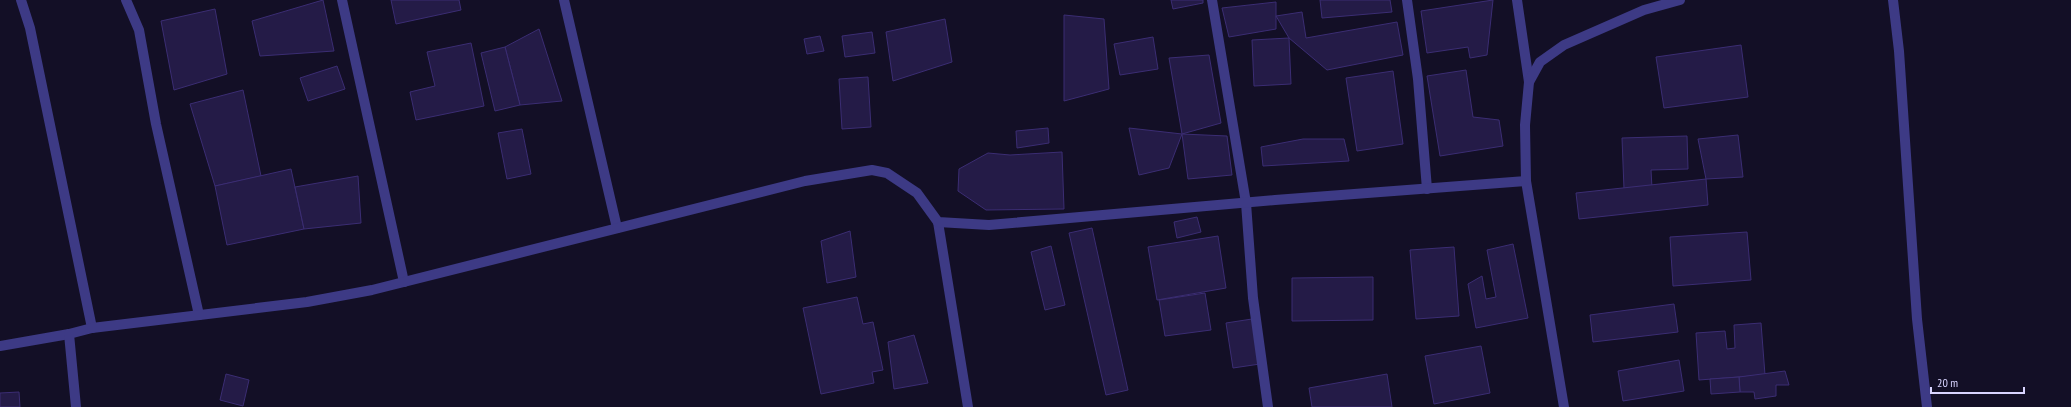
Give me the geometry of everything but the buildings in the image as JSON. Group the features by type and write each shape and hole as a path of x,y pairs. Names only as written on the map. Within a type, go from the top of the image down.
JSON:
{"street":[{"path":"21,0 30,28 92,328"},
{"path":"126,0 139,30 156,124 199,315"},
{"path":"342,0 404,282"},
{"path":"564,0 617,228"},
{"path":"1212,0 1246,203 1253,298 1268,407"},
{"path":"1407,0 1418,79 1427,188"},
{"path":"1517,0 1529,82 1525,125 1526,181 1564,407"},
{"path":"1529,82 1540,62 1564,45 1644,10 1680,0"},
{"path":"1893,0 1899,51 1917,319 1927,407"},
{"path":"0,346 69,334 92,328 307,302 404,282 805,181 872,170 887,173 918,193 938,222 968,407"},
{"path":"938,222 989,226 1246,203 1526,181"},
{"path":"69,334 76,407"}]}
